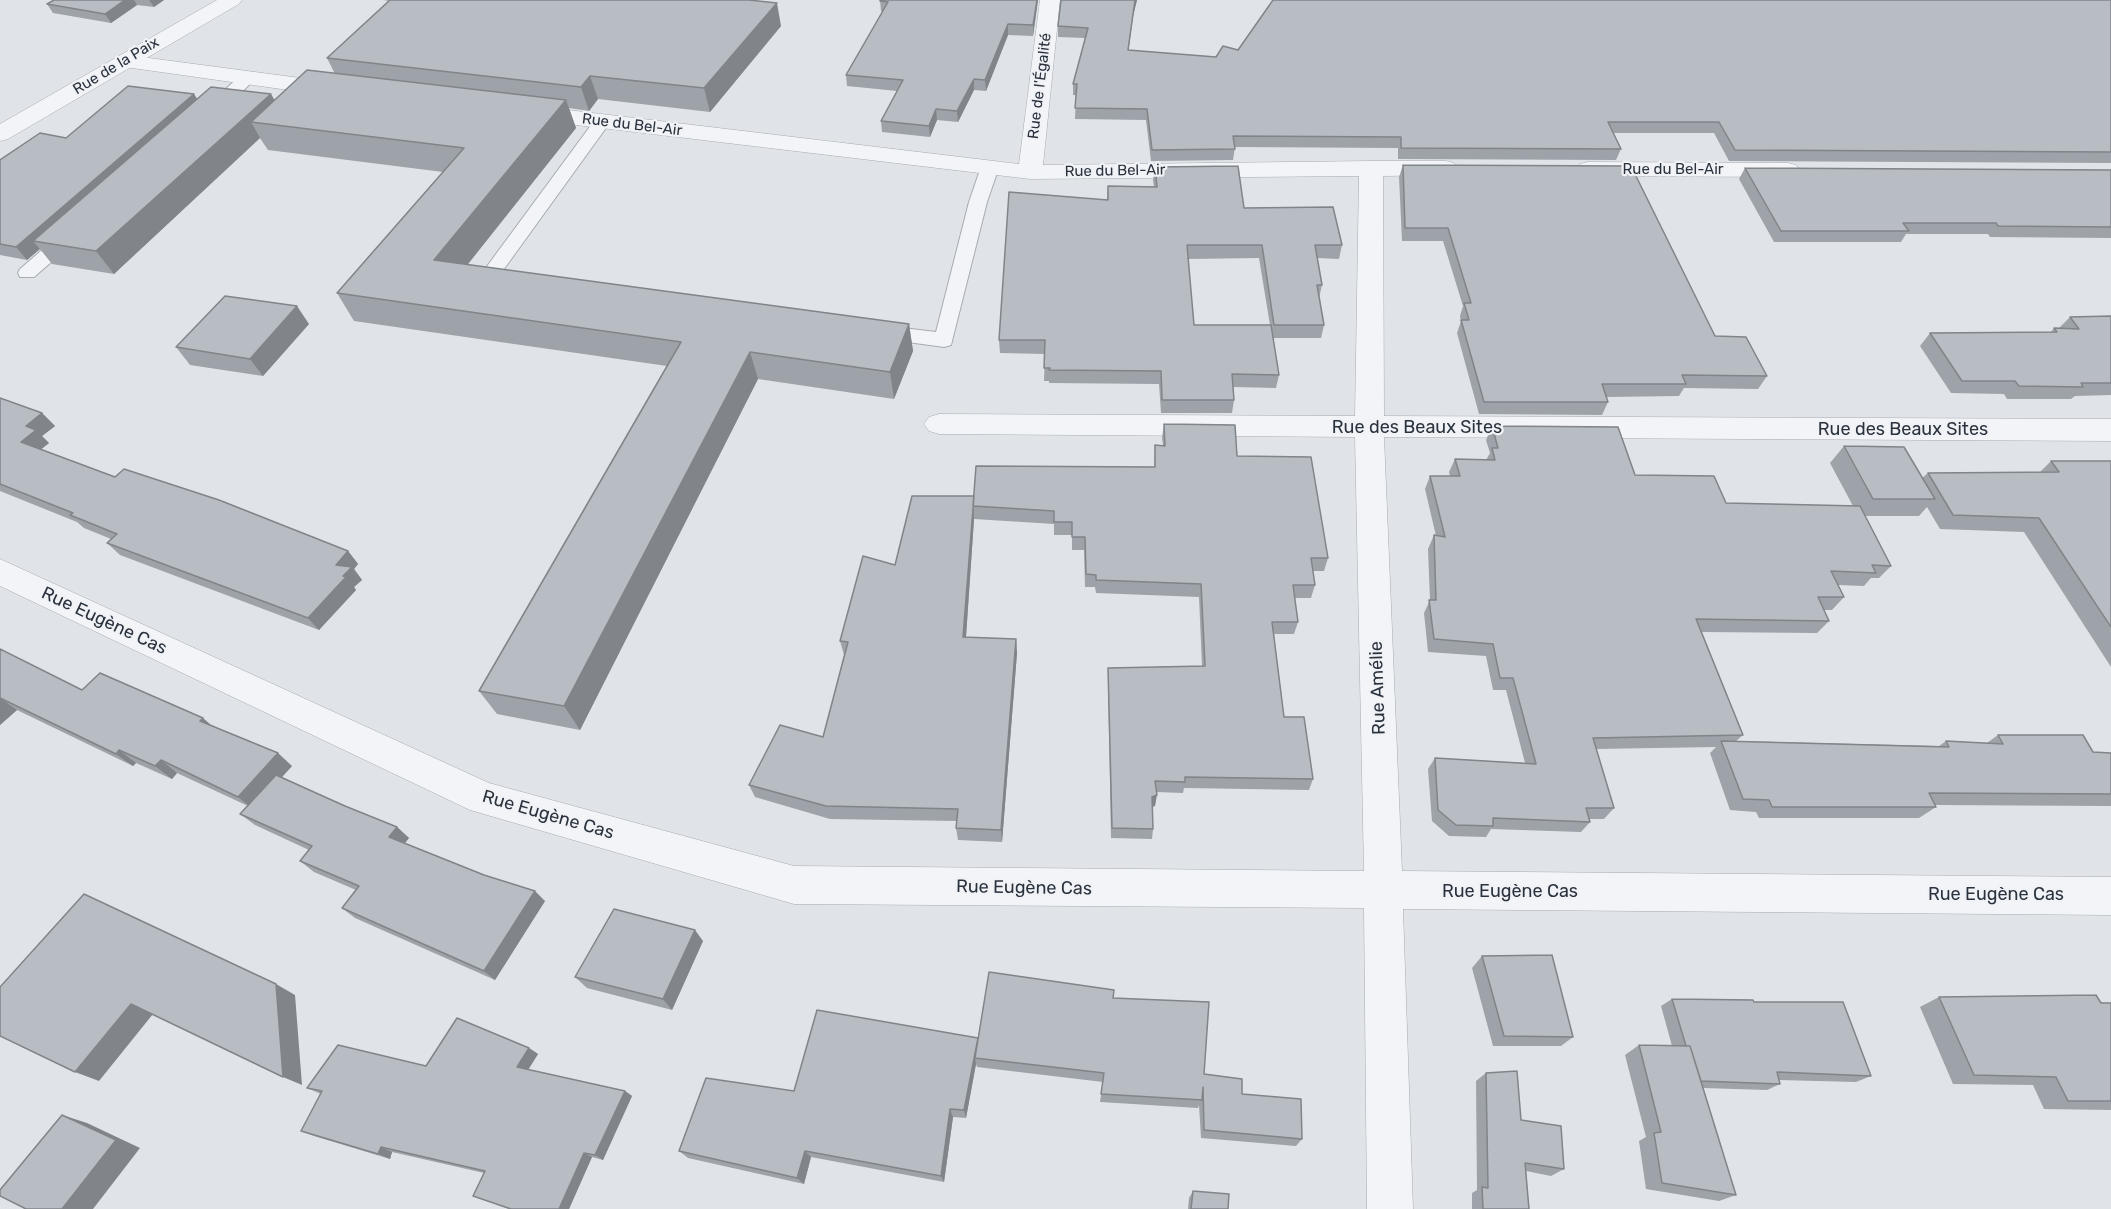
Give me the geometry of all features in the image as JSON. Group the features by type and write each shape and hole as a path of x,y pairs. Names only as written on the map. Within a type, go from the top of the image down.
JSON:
{"street":[{"name":"Rue de la Paix","path":"0,134 232,0"},
{"name":"Rue de l'Égalité","path":"1030,172 1050,0"},
{"path":"126,61 362,93"},
{"name":"Rue du Bel-Air","path":"500,109 1030,172 1467,168"},
{"name":"Rue Amélie","path":"1371,168 1369,428 1384,891 1390,1209"},
{"name":"Rue du Bel-Air","path":"1562,169 1813,171"},
{"name":"Rue des Beaux Sites","path":"939,424 2111,430"},
{"name":"Rue Eugène Cas","path":"0,572 483,798 794,885 2111,896"}],"lane":[{"path":"203,118 247,78"},
{"path":"532,292 508,289 496,279 494,268 603,121"},
{"path":"862,331 944,340 978,202 990,167"},
{"path":"27,273 80,227"}],"building":[{"path":"54,0 125,0 105,14 47,4"},
{"path":"390,0 749,0 777,3 704,88 590,76 581,87 327,58"},
{"path":"880,0 1037,0 1033,25 1008,24 985,80 974,79 957,111 936,109 929,126 881,121 903,80 846,75 888,2"},
{"path":"1061,0 1135,0 1128,50 1216,57 1223,46 1238,50 1273,0 2111,0 2111,152 1735,150 1719,122 1608,122 1621,149 1401,148 1401,137 1233,136 1235,149 1152,150 1147,109 1075,108 1077,84 1073,84 1088,28 1058,26"},
{"path":"307,70 566,100 434,260 909,324 890,372 750,352 564,706 479,691 681,342 337,293 464,148 251,122"},
{"path":"128,86 194,94 16,247 0,244 0,160 40,133 66,138"},
{"path":"211,87 271,94 96,251 33,241"},
{"path":"1403,165 1631,166 1715,336 1746,337 1767,376 1682,375 1686,384 1602,384 1608,402 1484,402 1461,320 1469,320 1464,303 1471,303 1448,228 1405,228"},
{"path":"1238,166 1244,208 1333,207 1342,245 1315,245 1322,285 1317,285 1324,325 1274,325 1262,245 1187,245 1194,325 1271,325 1279,375 1232,374 1234,400 1162,400 1161,371 1049,370 1050,368 1044,368 1045,340 999,340 1009,192 1108,200 1108,186 1157,187 1155,167"},
{"path":"1745,168 2111,170 2111,227 1903,223 1909,231 1781,231"},
{"path":"225,296 297,306 250,359 176,347"},
{"path":"2111,316 2111,383 2081,383 2083,387 2019,386 2015,381 1962,381 1930,333 2057,332 2054,328 2079,329 2070,317"},
{"path":"0,398 42,413 26,426 36,430 21,442 115,477 124,469 219,500 348,551 336,565 352,567 343,576 346,577 308,618 107,543 117,534 70,515 73,513 0,484"},
{"path":"1164,424 1235,425 1237,456 1311,457 1328,558 1311,558 1315,585 1293,585 1298,622 1272,622 1284,717 1304,717 1313,779 1185,777 1185,782 1155,781 1157,795 1152,797 1153,829 1112,828 1108,668 1205,666 1201,584 1096,580 1096,575 1086,574 1085,537 1072,537 1072,522 1054,522 1054,511 973,506 976,466 1155,467 1155,445 1165,446"},
{"path":"1492,426 1618,427 1635,475 1714,476 1726,503 1860,506 1891,566 1872,565 1876,573 1831,571 1844,597 1818,597 1829,621 1696,619 1743,735 1593,738 1614,808 1586,808 1590,822 1493,818 1493,826 1456,825 1438,810 1435,758 1536,764 1513,678 1500,678 1493,644 1434,639 1429,600 1436,600 1434,535 1445,537 1430,476 1460,476 1455,459 1495,460 1492,448 1498,448"},
{"path":"1844,446 1904,447 1935,499 1873,499"},
{"path":"2051,461 2111,461 2111,627 2039,518 1953,515 1928,473 2059,472"},
{"path":"912,496 974,496 963,637 1016,639 1001,830 956,828 958,809 826,806 749,785 780,725 823,737 848,642 840,641 863,556 895,565"},
{"path":"0,649 82,690 100,673 203,718 200,721 278,753 238,797 161,760 155,766 119,750 116,754 0,698"},
{"path":"1998,735 2083,735 2093,752 2111,753 2111,794 1929,793 1936,807 1772,807 1769,800 1743,799 1721,741 1949,747 1946,741 2003,744"},
{"path":"276,775 397,827 389,837 484,875 535,891 484,971 342,908 359,886 300,861 312,846 240,814"},
{"path":"84,894 276,984 283,1077 131,1004 75,1072 0,1036 0,987"},
{"path":"614,909 695,930 663,999 575,977"},
{"path":"1552,955 1573,1037 1504,1036 1482,956"},
{"path":"989,972 1114,990 1113,998 1209,1002 1204,1074 1242,1079 1242,1094 1301,1099 1302,1139 1204,1130 1203,1087 1202,1100 1101,1094 1104,1073 975,1058"},
{"path":"2096,995 2101,1003 2111,1003 2111,1101 2068,1101 2056,1077 1974,1075 1939,997"},
{"path":"1672,999 1843,1002 1871,1076 1777,1072 1780,1084 1701,1081 1690,1046 1686,1046"},
{"path":"817,1010 978,1038 964,1110 950,1109 941,1176 805,1151 797,1178 679,1151 706,1078 794,1091"},
{"path":"457,1018 529,1048 517,1067 625,1091 595,1155 584,1153 559,1209 511,1209 473,1196 485,1171 381,1147 378,1154 301,1131 322,1091 307,1088 338,1045 426,1066"},
{"path":"1639,1045 1690,1046 1736,1195 1662,1183 1654,1133 1661,1132"},
{"path":"1517,1071 1521,1120 1561,1126 1564,1169 1525,1163 1529,1209 1483,1209 1482,1187 1488,1188 1486,1073"},
{"path":"62,1115 116,1140 62,1209 26,1209 0,1196 0,1190"},
{"path":"1193,1191 1229,1194 1228,1209 1191,1209"}]}
